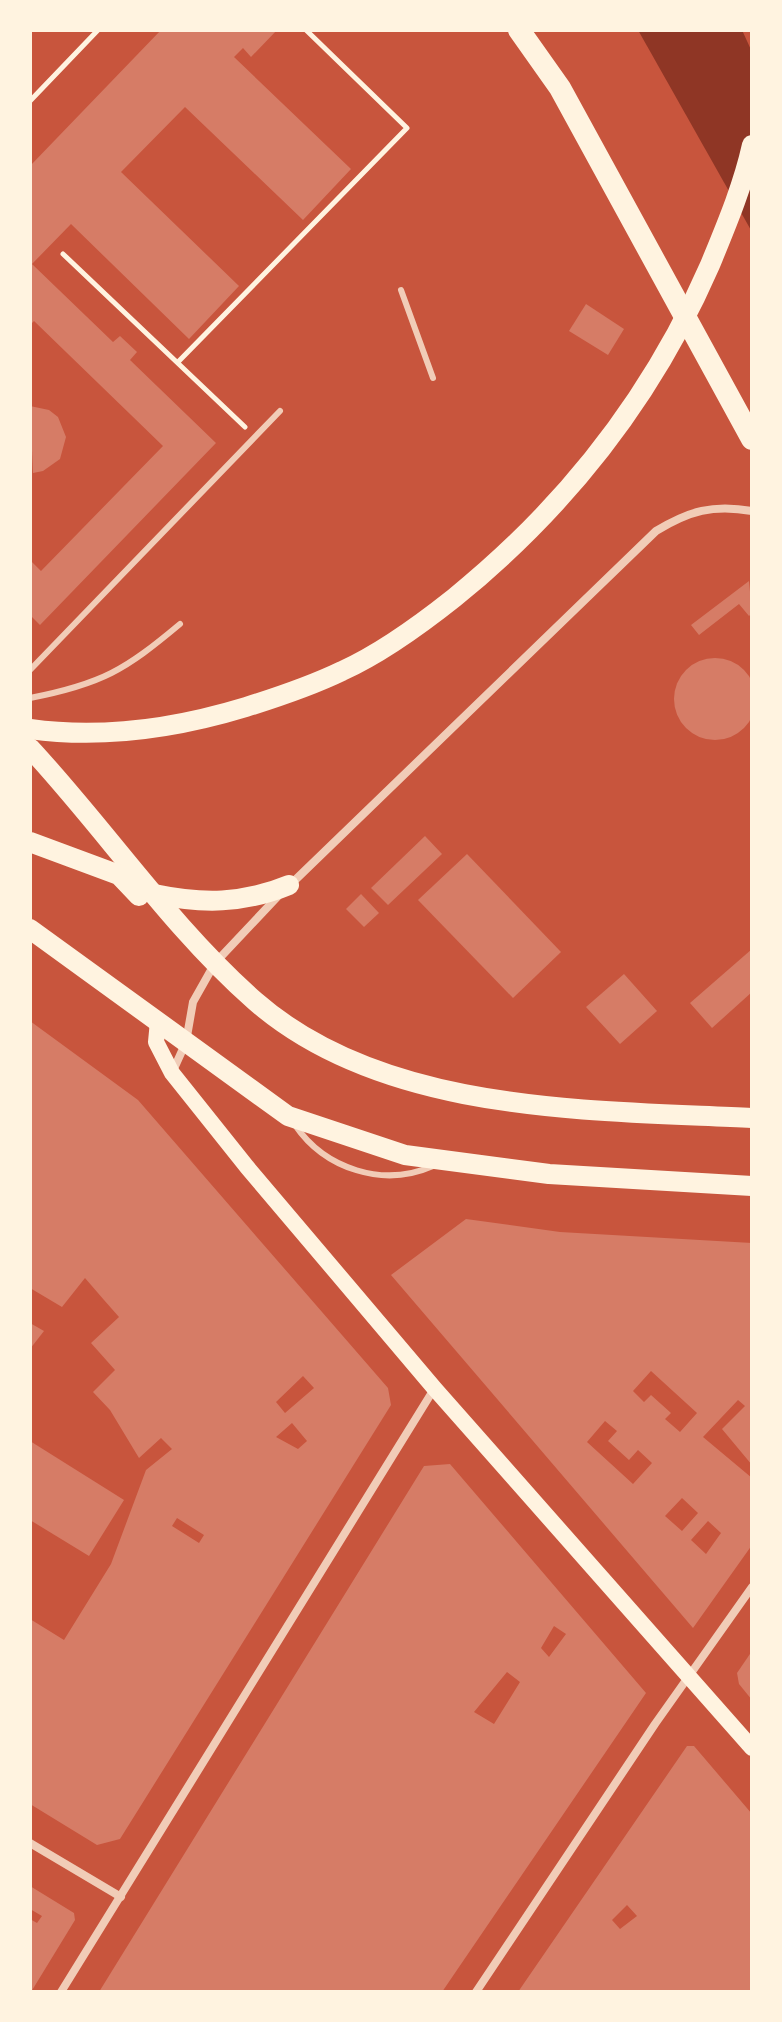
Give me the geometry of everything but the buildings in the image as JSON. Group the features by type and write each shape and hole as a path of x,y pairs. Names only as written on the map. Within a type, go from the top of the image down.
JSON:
{"highway":[{"path":"519,30 560,88 752,439"}],"main road":[{"path":"30,729 119,731 200,721 281,696 344,671 421,624 505,557 571,488 629,411 684,323 722,236 752,145"},
{"path":"30,748 215,963 257,1003 320,1046 394,1077 487,1099 752,1118"},
{"path":"30,842 119,875 146,904 175,920"},
{"path":"154,894 194,901 230,902 289,885"},
{"path":"30,929 288,1116 405,1155 549,1174 748,1190"},
{"path":"158,1021 156,1042 172,1073 435,1389 752,1748"}],"street":[{"path":"172,1073 186,1042 193,1002 215,963 289,885 656,531 683,515 711,507 752,511"},
{"path":"61,1992 435,1389"},
{"path":"476,1992 752,1587"},
{"path":"30,1843 121,1897"}],"lane":[{"path":"401,290 433,378"},
{"path":"30,670 280,411"},
{"path":"30,698 68,691 111,675 131,665 180,624"},
{"path":"288,1116 304,1138 325,1156 349,1168 392,1177 418,1173 447,1160"}],"path":[{"path":"30,101 98,30"},
{"path":"179,361 407,128 306,30"},
{"path":"63,254 179,361 255,437"}],"shaded area":[{"path":"638,30 742,30 752,52 752,232"}]}
